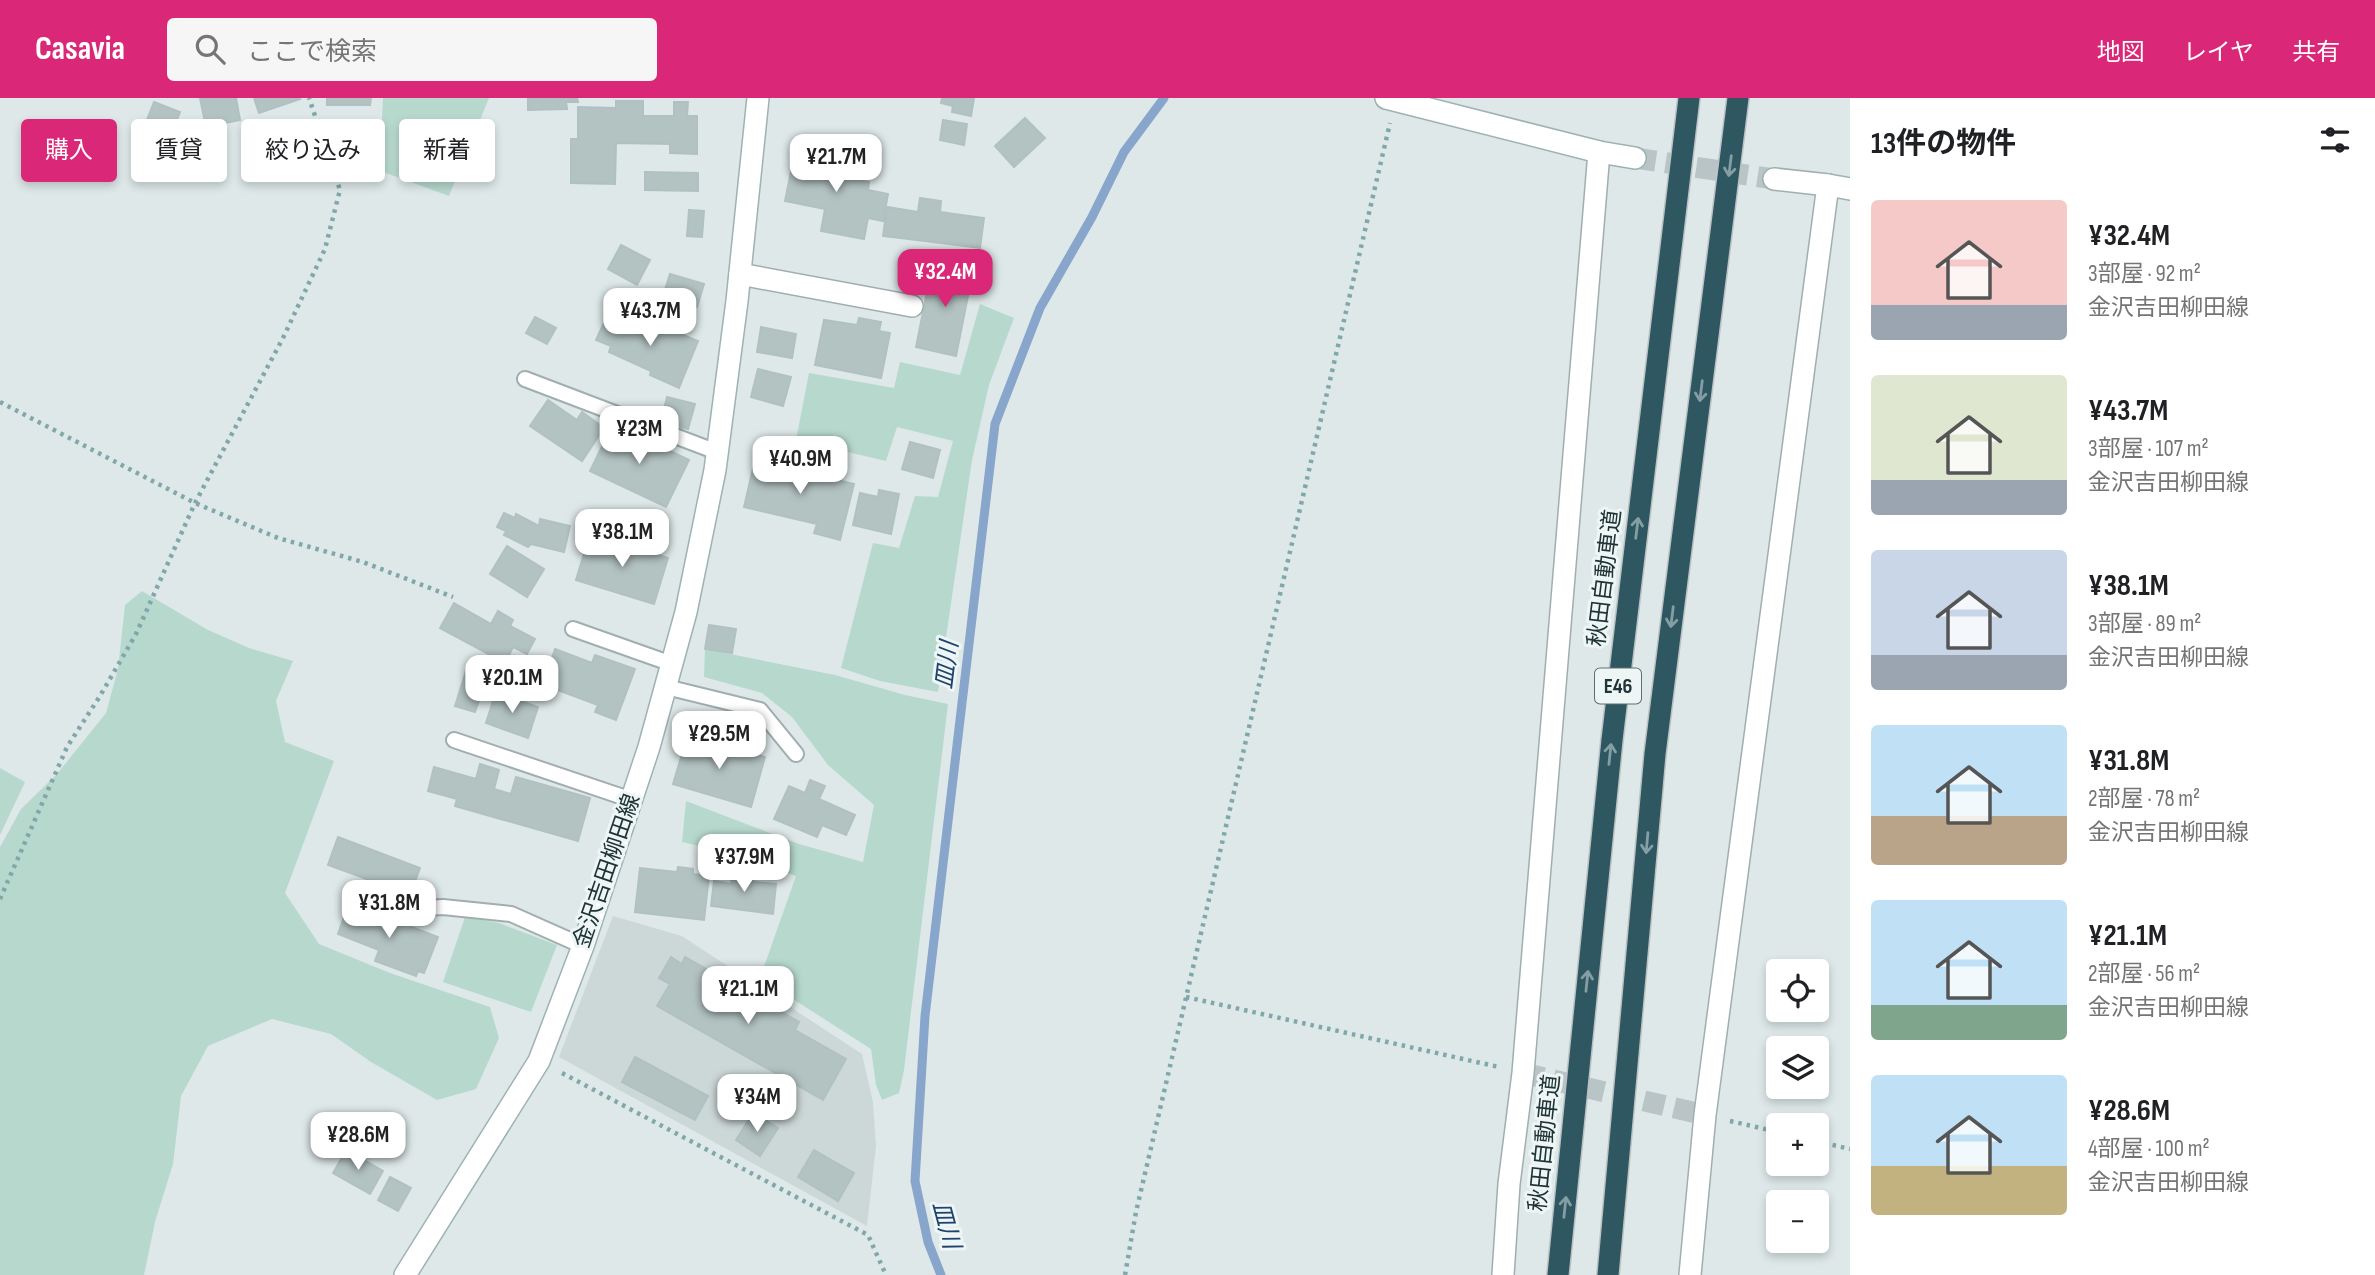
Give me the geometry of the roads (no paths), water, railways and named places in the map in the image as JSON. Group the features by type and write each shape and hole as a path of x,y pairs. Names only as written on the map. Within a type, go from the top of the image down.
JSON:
{"highway":[{"name":"秋田自動車道","path":"1558,1275 1612,740 1689,98"},
{"name":"E46","path":"1608,1275 1655,754 1738,98"}],"street":[{"name":"金沢吉田柳田線","path":"405,1275 539,1061 583,946 632,800 666,687 686,612 717,452 740,274 758,98"},
{"path":"1391,99 1599,152 1634,158"},
{"path":"1503,1275 1509,1184 1523,1073 1599,152"},
{"path":"1774,178 1850,189"},
{"path":"1690,1275 1705,1115 1828,185"},
{"path":"740,274 912,306"}],"lane":[{"path":"525,379 717,452"},
{"path":"573,629 672,664"},
{"path":"666,687 760,710 796,754"},
{"path":"454,740 632,800"},
{"path":"396,906 408,909 443,907 511,914 583,946"}],"waterway":[{"name":"皿川","path":"941,1275 928,1242 915,1181 925,1016 995,424 1040,308 1092,217 1124,152 1164,98"}],"tunnel":[{"path":"1635,158 1774,179"},
{"path":"1523,1073 1705,1115"}]}
